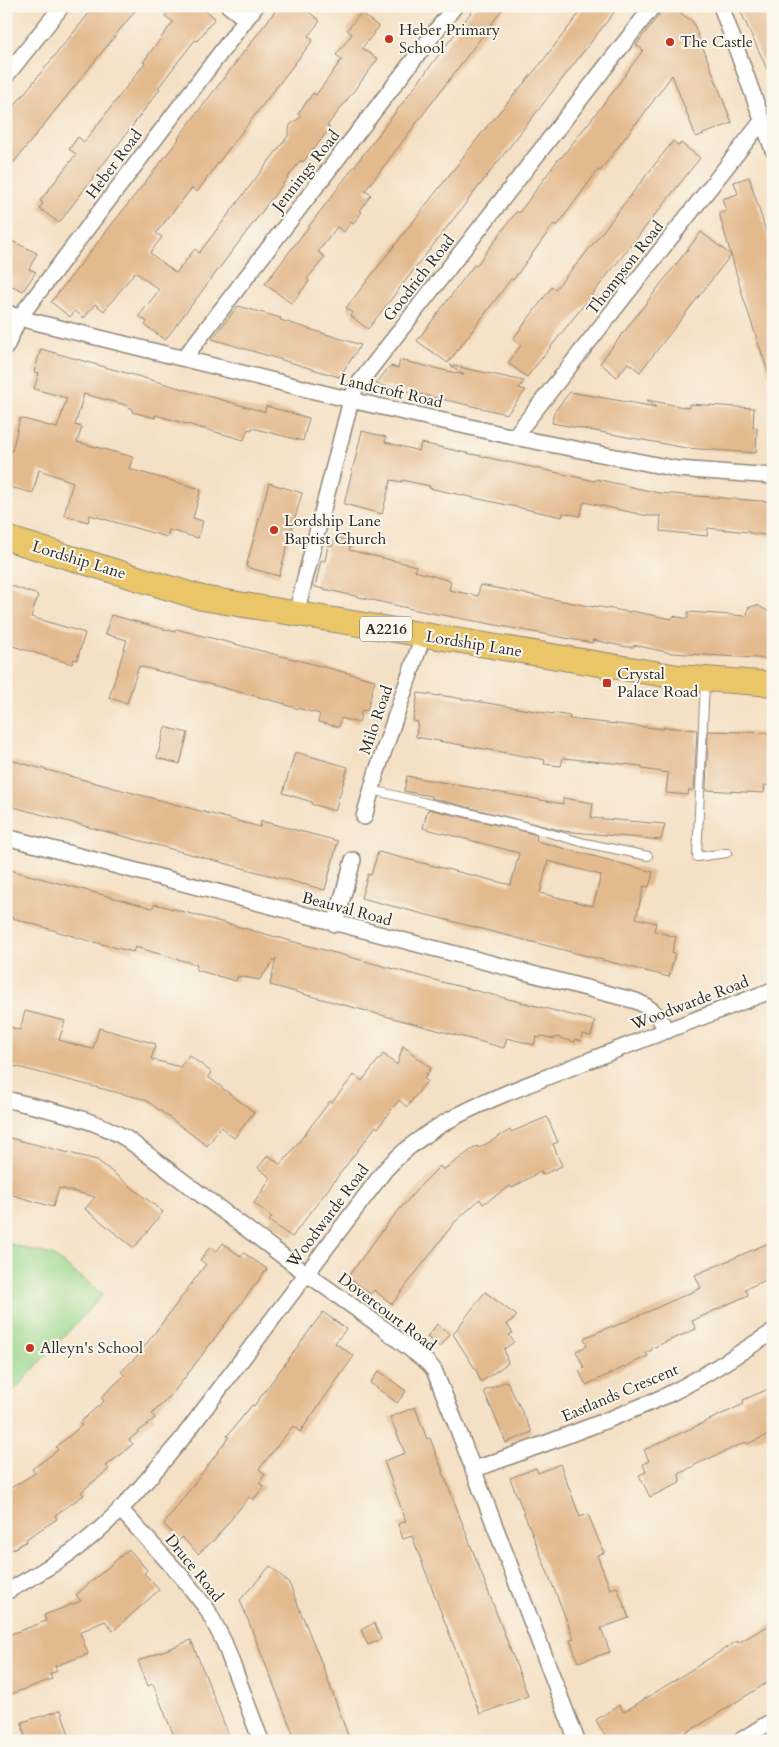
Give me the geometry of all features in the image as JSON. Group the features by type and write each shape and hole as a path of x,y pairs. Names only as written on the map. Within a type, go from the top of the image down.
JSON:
{"main road":[{"name":"Lordship Lane","path":"6,538 202,598 678,677 773,684"}],"street":[{"path":"6,76 62,6"},
{"path":"228,6 246,19"},
{"name":"Heber Road","path":"6,347 13,315 256,6"},
{"name":"Jennings Road","path":"184,358 455,6"},
{"name":"Goodrich Road","path":"296,614 351,400 356,387 653,6"},
{"path":"721,6 773,150"},
{"name":"Thompson Road","path":"514,437 763,120"},
{"name":"Landcroft Road","path":"13,315 351,400 514,437 677,469 773,476"},
{"name":"Milo Road","path":"364,817 423,636"},
{"name":"Beauval Road","path":"6,837 636,1001 653,1010 658,1015 666,1031"},
{"path":"335,924 352,860"},
{"name":"Woodwarde Road","path":"6,1592 48,1568 79,1547 120,1509 181,1440 385,1170 408,1147 426,1134 482,1104 773,990"},
{"name":"Dovercourt Road","path":"6,1099 89,1121 115,1132 428,1363 434,1370 474,1470 578,1741"},
{"name":"Eastlands Crescent","path":"474,1470 638,1408 706,1374 773,1332"},
{"name":"Druce Road","path":"120,1509 186,1582 207,1609 224,1642 261,1741"},
{"path":"740,1741 773,1720"}],"lane":[{"path":"705,679 697,857 727,853"},
{"path":"372,790 524,826 585,843 648,856"}],"green space":[{"name":"Alleyn's School","path":"6,1243 52,1255 103,1294 6,1399"}],"building":[{"path":"95,6 139,6 6,172 6,116"},
{"path":"173,6 200,6 215,18 177,63 158,88 160,89 59,223 39,208 43,203 40,201 76,154 69,149 78,137 84,142 145,63 143,62 173,22 165,16"},
{"path":"279,6 302,6 320,21 308,36 313,40 197,192 192,188 156,233 162,237 150,253 176,273 195,249 199,253 288,136 290,125 301,117 298,114 313,93 316,95 342,59 336,55 352,34 347,30 361,13 379,27 362,48 378,59 327,126 330,128 318,144 303,162 301,160 165,340 145,325 147,322 139,316 159,290 135,272 104,311 95,304 84,318 75,311 70,317 51,302 179,139"},
{"path":"476,6 505,6 365,191 371,195 353,224 351,222 344,232 337,227 318,252 325,257 307,279 309,281 292,304 265,284"},
{"path":"585,6 619,6 368,329 351,316 353,313 346,308 485,129 542,62"},
{"path":"671,6 693,22 732,123 696,137 672,75 600,171 598,170 557,226 554,224 448,363 417,341 474,265 476,266 517,211 519,213 560,157 612,93 643,50 636,45 665,7"},
{"path":"738,6 764,6 773,25 773,82"},
{"path":"673,141 679,146 681,143 700,158 527,377 508,363 521,345 513,339 552,287 555,289 582,258"},
{"path":"749,177 773,254 773,374 769,375 744,300 719,213 726,211 722,199 738,194 734,182"},
{"path":"701,232 731,255 640,372 628,363 617,377 600,363"},
{"path":"6,238 37,253 29,269 36,272 23,291 6,283"},
{"path":"238,306 281,318 280,320 361,345 339,377 212,339"},
{"path":"41,349 265,412 266,406 309,418 303,441 252,428 251,430 248,429 244,440 155,415 155,418 132,412 133,409 122,404 84,394 75,425 82,427 77,442 133,457 129,469 201,489 193,518 203,521 198,538 169,530 167,537 90,515 88,522 64,515 73,482 39,470 33,493 6,486 6,462 9,450 12,451 20,418 57,428 67,398 34,389 39,373 34,372"},
{"path":"400,360 464,375 450,365 524,381 519,388 526,390 507,414 376,384 390,366 398,368"},
{"path":"570,392 656,407 647,400 689,408 689,404 754,408 753,427 757,428 756,453 686,448 552,423 554,412"},
{"path":"362,431 386,437 385,442 419,451 421,443 659,493 773,502 772,536 708,528 707,536 660,531 661,516 648,516 584,502 580,516 563,513 562,517 429,488 430,486 402,480 402,482 391,480 382,514 344,504"},
{"name":"Lordship Lane Baptist Church","path":"269,483 302,493 279,576 246,567"},
{"path":"335,537 351,541 349,550 416,566 415,571 451,581 449,590 478,596 480,585 594,607 631,611 672,619 673,616 688,619 688,612 747,616 748,608 757,605 773,614 773,659 671,653 634,645 634,647 627,647 593,640 592,643 421,611 315,587 321,560 325,561 328,545 333,546"},
{"path":"6,584 38,595 31,617 85,633 77,660 74,659 72,664 6,644"},
{"path":"111,615 175,632 176,629 375,680 367,711 362,710 359,723 341,718 339,727 318,722 320,714 139,666 127,703 109,698 127,640 105,634"},
{"path":"418,693 553,713 570,716 569,719 664,729 664,727 697,730 694,790 689,790 688,795 666,793 668,773 642,769 642,766 563,758 561,766 544,764 545,760 541,759 416,737 418,722 413,721"},
{"path":"165,727 188,733 180,764 157,758"},
{"path":"708,731 773,733 773,786 765,785 764,793 706,790"},
{"path":"295,752 348,767 335,811 283,793"},
{"path":"6,759 260,827 261,821 338,841 325,890 6,805"},
{"path":"407,776 563,804 563,798 593,803 591,818 665,824 661,840 563,831 431,798 431,796 404,791"},
{"path":"428,809 523,831 537,835 536,841 653,872 649,887 644,886 636,918 656,923 654,931 676,937 672,952 675,953 669,977 361,898 368,874 371,875 378,852 511,885 519,853 423,828","holes":["548,861 601,875 593,906 540,893"]},
{"path":"6,869 152,908 155,904 438,981 595,1021 591,1036 582,1034 581,1041 575,1039 575,1042 556,1037 555,1039 541,1036 540,1038 536,1037 534,1045 507,1038 504,1048 270,985 276,958 259,980 238,976 236,981 196,970 197,965 135,947 133,952 86,940 6,916"},
{"path":"25,1011 65,1021 59,1040 76,1045 93,1049 99,1028 156,1044 151,1059 180,1067 189,1055 211,1072 208,1077 254,1112 234,1138 221,1127 207,1146 146,1100 6,1064 6,1026 20,1030"},
{"path":"403,1046 431,1068 424,1078 427,1081 407,1107 399,1100 378,1128 376,1126 292,1237 269,1221 272,1217 254,1203 271,1178 258,1168 268,1155 281,1165 330,1101 332,1102 354,1075 362,1081 383,1054 397,1065"},
{"path":"547,1117 558,1142 553,1144 562,1166 542,1175 541,1171 512,1188 510,1186 483,1204 480,1199 454,1223 392,1304 374,1290 370,1294 348,1277 391,1219 440,1166 443,1170 477,1146 479,1148 510,1130 511,1132"},
{"path":"6,1137 97,1160 163,1212 134,1248 85,1209 95,1197 59,1188 53,1207 6,1193"},
{"path":"773,1241 773,1277 745,1289 748,1295 692,1321 696,1329 652,1348 652,1350 646,1353 648,1356 586,1385 579,1371 584,1368 576,1351 587,1346 584,1338 701,1288 695,1275"},
{"path":"223,1243 241,1257 244,1253 267,1269 174,1392 152,1414 155,1418 129,1440 133,1444 106,1466 109,1469 81,1492 84,1495 55,1515 57,1519 26,1539 27,1541 6,1553 6,1491 35,1473 32,1469 58,1450 56,1447 82,1425 79,1423 104,1401 101,1397 125,1375 121,1372 139,1354 206,1264 200,1260 210,1247 216,1252"},
{"path":"485,1292 517,1316 507,1324 513,1333 509,1335 514,1342 504,1349 508,1363 481,1382 476,1370 453,1334"},
{"path":"323,1312 346,1329 335,1343 354,1356 300,1432 293,1426 259,1469 265,1474 259,1483 264,1487 253,1500 249,1497 215,1539 198,1554 182,1537 179,1541 164,1524 229,1437 227,1436 252,1405 254,1406"},
{"path":"437,1324 450,1334 440,1347 427,1337"},
{"path":"379,1371 406,1391 397,1403 370,1383"},
{"path":"507,1381 532,1432 506,1443 484,1391"},
{"path":"773,1387 773,1433 747,1444 746,1442 697,1464 679,1474 680,1483 650,1497 639,1475 646,1472 643,1464 649,1461 644,1450 744,1404 743,1400"},
{"path":"415,1407 427,1439 430,1438 528,1696 480,1714 412,1536 403,1539 398,1524 406,1521 384,1461 405,1453 390,1417"},
{"path":"560,1464 580,1517 588,1514 604,1553 597,1555 610,1589 617,1587 629,1618 601,1628 610,1652 578,1662 570,1640 574,1639 510,1478 536,1468 538,1473"},
{"path":"129,1549 147,1570 144,1573 159,1590 113,1631 105,1621 80,1632 88,1654 55,1666 57,1671 50,1674 52,1679 6,1696 6,1636 46,1621 44,1615 81,1601 76,1595"},
{"path":"270,1566 289,1583 322,1664 350,1741 296,1741 240,1600"},
{"path":"374,1623 381,1639 368,1645 361,1630"},
{"path":"773,1623 773,1679 671,1741 608,1741 596,1720 619,1705 624,1712 737,1641 738,1643"},
{"path":"191,1640 231,1741 176,1741 153,1684 148,1686 138,1661"},
{"path":"61,1710 69,1735 50,1741 26,1741 22,1722"}],"place":[{"name":"Heber Primary School","path":"389,39"},
{"name":"The Castle","path":"670,42"},
{"name":"Lordship Lane Baptist Church","path":"274,530"},
{"name":"Crystal Palace Road","path":"607,683"},
{"name":"Alleyn's School","path":"30,1348"}]}
